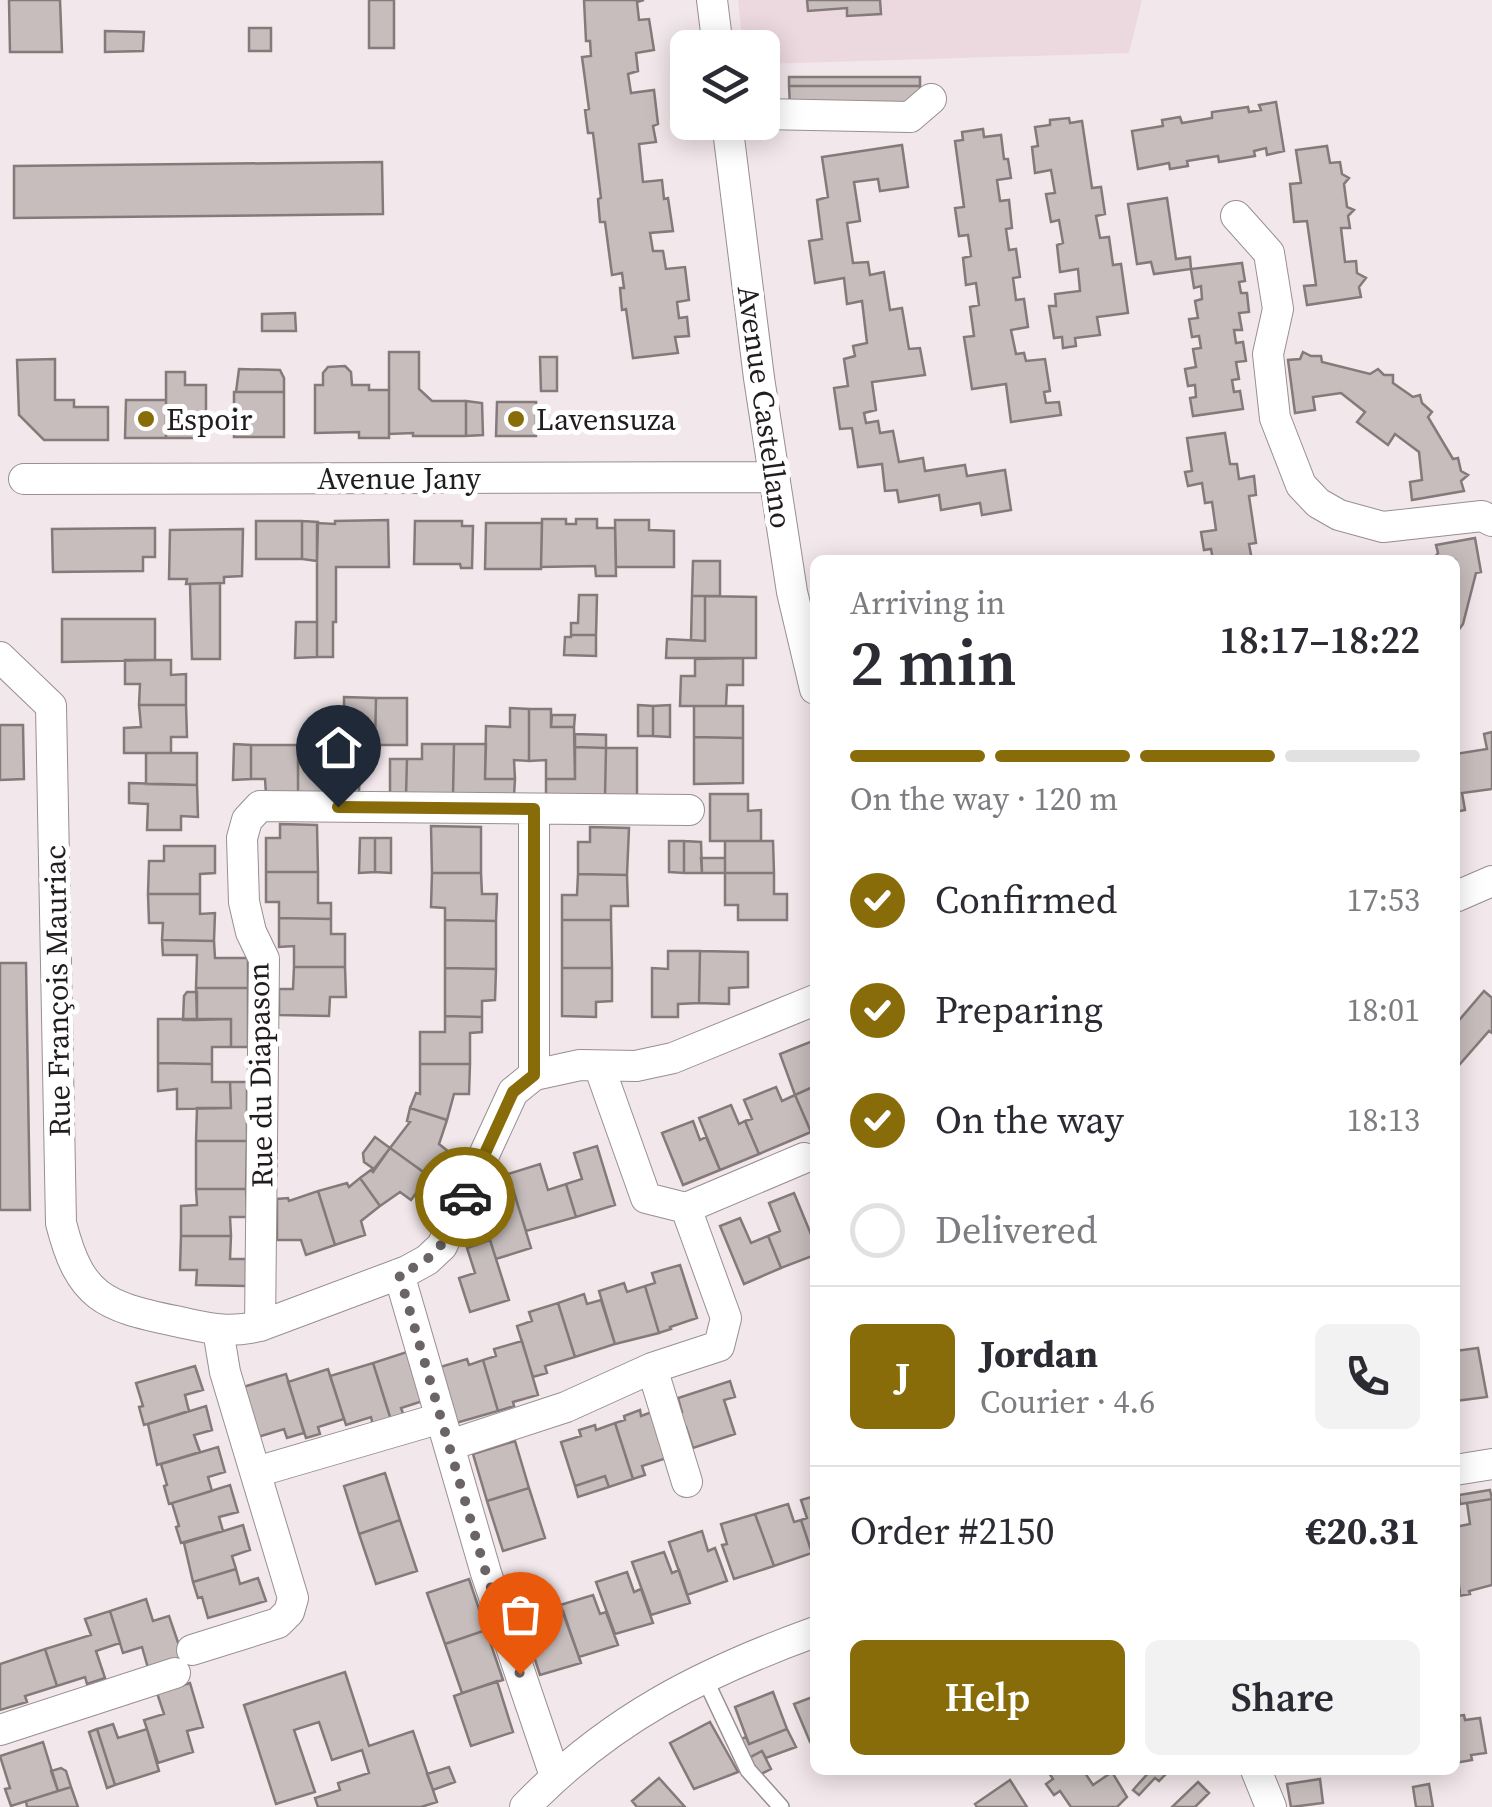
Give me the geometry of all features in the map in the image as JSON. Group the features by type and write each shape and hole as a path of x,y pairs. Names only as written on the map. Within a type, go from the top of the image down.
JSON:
{"street":[{"path":"712,0 716,30"},
{"path":"780,113 920,108"},
{"name":"Avenue Castellano","path":"729,140 756,360 792,592 810,668"},
{"path":"1236,216 1268,253 1278,310 1268,354 1275,418 1300,484 1318,503 1361,522 1383,526 1482,516 1492,522"},
{"name":"Avenue Jany","path":"24,479 774,476"},
{"name":"Rue François Mauriac","path":"0,657 52,706 61,1223 69,1254 86,1283 108,1303 135,1313 237,1332 428,1260 442,1246 513,1092 534,1075"},
{"name":"Rue du Diapason","path":"260,1326 264,959 244,902 242,838 246,820 260,806 689,810"},
{"path":"534,809 534,1075 580,1066 636,1066 673,1058 810,1002"},
{"path":"1460,895 1492,881"},
{"path":"599,1066 646,1198 686,1208 804,1158"},
{"path":"256,1472 566,1407 652,1368 720,1346 726,1318 686,1208"},
{"path":"399,1274 486,1573 555,1776"},
{"path":"0,1730 184,1662 278,1623 289,1612 293,1598 225,1372 218,1330"},
{"path":"652,1368 687,1482"},
{"path":"1460,1469 1492,1464"},
{"path":"525,1807 555,1776 641,1710 704,1677 810,1634"},
{"path":"1258,1775 1271,1807"}],"lane":[{"path":"704,1677 748,1770 781,1807"}],"shaded area":[{"path":"738,0 1142,0 1129,53 780,63 780,30 741,30"}],"building":[{"path":"9,0 60,0 62,52 10,52"},
{"path":"369,0 394,0 394,48 369,48"},
{"path":"584,0 644,0 637,2 639,20 649,19 654,50 636,53 638,71 628,74 631,93 654,90 656,142 639,144 643,182 662,180 673,231 650,233 653,251 663,251 666,269 685,267 689,300 677,302 679,318 687,317 689,336 675,337 678,353 633,358 626,309 622,310 622,273 612,275 605,222 600,222 593,133 588,133 585,110 589,109 582,57 591,56 590,41 586,41"},
{"path":"807,0 880,0 881,14 847,16 847,8 808,11"},
{"path":"249,28 271,28 271,51 249,51"},
{"path":"105,31 144,32 143,51 105,52"},
{"path":"789,77 920,77 920,86 789,86"},
{"path":"789,86 920,86 919,108 790,107"},
{"path":"1276,102 1284,151 1267,155 1266,148 1254,151 1255,156 1219,162 1218,156 1187,161 1188,166 1170,169 1169,163 1138,169 1132,131 1163,126 1162,120 1180,117 1182,123 1212,118 1212,112 1248,107 1249,112 1261,110 1259,105"},
{"path":"1069,118 1070,123 1082,121 1092,188 1101,187 1105,214 1096,216 1100,238 1109,237 1113,265 1121,264 1128,313 1097,317 1100,335 1075,338 1076,346 1063,348 1062,337 1054,338 1049,306 1056,306 1055,294 1080,291 1078,269 1060,272 1057,245 1063,243 1059,220 1051,222 1046,194 1055,193 1051,170 1035,173 1032,147 1038,146 1035,127"},
{"path":"983,129 984,137 1001,135 1011,178 997,180 1000,201 1009,200 1009,250 1016,249 1020,277 1013,278 1016,300 1024,299 1028,327 1011,330 1016,354 1024,353 1026,361 1045,359 1050,391 1044,392 1046,403 1059,402 1061,415 1011,422 1006,384 972,389 964,337 974,336 970,307 979,305 976,283 966,285 963,258 971,256 968,235 959,236 955,208 964,207 955,141 963,140 962,132"},
{"path":"902,145 908,187 880,191 878,179 854,182 860,221 847,223 853,263 868,262 870,275 884,272 890,310 902,308 909,349 920,348 925,375 872,382 876,410 864,413 866,423 878,421 880,433 893,431 899,462 923,458 925,471 965,465 967,476 1005,470 1011,510 982,515 980,503 941,510 939,495 899,502 897,490 885,491 882,464 858,467 852,428 840,429 834,388 848,386 844,359 855,356 853,346 867,343 862,301 847,304 844,278 815,283 809,241 822,239 817,200 828,197 822,157"},
{"path":"1327,146 1330,163 1340,162 1342,174 1349,178 1344,184 1347,207 1354,210 1348,216 1350,228 1341,228 1345,262 1356,261 1357,273 1366,278 1359,287 1361,297 1307,305 1304,286 1316,285 1307,221 1294,222 1290,184 1301,183 1296,150"},
{"path":"382,162 383,214 14,218 14,166"},
{"path":"1167,198 1176,259 1190,257 1191,269 1154,274 1151,262 1137,264 1128,204"},
{"path":"1242,263 1245,281 1239,282 1241,293 1247,293 1249,312 1239,313 1242,330 1234,330 1236,343 1243,342 1246,361 1236,362 1239,379 1232,380 1234,392 1240,391 1243,409 1193,416 1190,398 1196,397 1195,385 1188,386 1185,369 1196,367 1193,349 1201,348 1199,336 1192,337 1189,319 1198,318 1195,301 1202,299 1201,286 1194,288 1191,269"},
{"path":"295,313 296,331 262,331 262,314"},
{"path":"389,352 419,352 419,389 432,401 466,401 466,436 389,434"},
{"path":"1303,352 1321,356 1322,362 1370,374 1378,369 1384,375 1393,375 1393,383 1413,397 1420,395 1453,459 1458,458 1461,471 1468,475 1461,481 1464,491 1412,500 1410,482 1422,480 1419,452 1395,434 1388,445 1357,422 1365,412 1341,393 1313,397 1315,410 1295,413 1288,360 1300,359"},
{"path":"540,357 557,357 557,391 541,391"},
{"path":"55,359 55,400 74,400 74,407 108,407 108,440 44,440 19,415 17,360"},
{"path":"345,366 351,372 352,385 389,390 389,438 359,438 359,432 315,433 315,385 323,385 323,373 328,367"},
{"path":"239,369 280,370 284,392 236,392"},
{"path":"166,372 185,372 185,385 206,385 206,438 166,438"},
{"path":"234,392 284,392 284,437 234,437"},
{"name":"Espoir","path":"126,400 166,400 166,438 125,438"},
{"path":"466,401 482,403 483,435 466,436"},
{"name":"Lavensuza","path":"497,402 536,402 536,436 496,436"},
{"path":"1225,433 1230,464 1237,464 1239,479 1254,476 1256,495 1249,496 1256,543 1249,544 1251,555 1212,555 1211,549 1204,550 1201,532 1216,530 1212,502 1205,503 1202,483 1188,486 1185,472 1192,471 1187,438"},
{"path":"542,519 566,519 566,524 576,524 576,519 597,519 597,528 615,528 616,576 596,576 595,566 541,567"},
{"path":"388,520 389,567 336,567 333,657 317,657 317,523"},
{"path":"615,520 649,520 649,530 674,531 674,567 616,567"},
{"path":"256,521 302,521 302,559 256,559"},
{"path":"302,521 318,522 317,561 302,559"},
{"path":"415,521 462,521 462,526 473,526 472,568 461,568 460,564 414,564"},
{"path":"486,523 542,523 541,569 485,569"},
{"path":"155,528 155,557 143,557 143,571 53,572 52,529"},
{"path":"243,529 242,576 224,577 224,583 186,584 187,579 169,579 170,530"},
{"path":"1475,538 1481,572 1476,573 1460,628 1460,555 1437,555 1436,545"},
{"path":"693,561 720,561 720,596 692,596"},
{"path":"220,583 220,659 192,659 190,584"},
{"path":"579,595 597,595 596,635 571,635 571,623 578,623"},
{"path":"692,596 705,596 705,641 691,640"},
{"path":"705,596 756,597 756,658 666,658 667,639 705,641"},
{"path":"62,619 155,619 155,660 62,662"},
{"path":"296,622 317,622 317,657 295,658"},
{"path":"596,635 596,656 564,655 565,637"},
{"path":"743,658 743,685 727,685 726,706 680,706 681,676 695,676 695,659"},
{"path":"125,660 171,660 171,675 186,674 186,705 139,705 140,684 125,684"},
{"path":"344,697 376,698 375,745 344,744"},
{"path":"376,698 407,698 407,745 375,745"},
{"path":"139,705 186,705 187,737 171,737 171,753 124,753 124,728 141,727"},
{"path":"638,705 653,706 653,736 638,736"},
{"path":"670,705 670,737 653,736 653,706"},
{"path":"694,706 743,706 743,738 694,737"},
{"path":"510,708 529,709 529,761 514,760 515,779 485,779 486,726 510,727"},
{"path":"529,709 551,709 551,727 574,727 575,779 546,779 546,760 529,761"},
{"path":"552,715 575,715 574,727 551,727"},
{"path":"0,725 23,725 24,779 0,780"},
{"path":"1492,732 1492,789 1462,793 1465,810 1460,811 1460,753 1487,749 1484,734"},
{"path":"575,734 606,735 606,748 575,747"},
{"path":"694,737 743,738 743,783 694,784"},
{"path":"234,744 251,745 251,779 233,780"},
{"path":"422,744 454,744 453,795 406,795 407,759 422,759"},
{"path":"454,744 486,744 485,779 515,779 514,795 453,795"},
{"path":"251,745 298,745 298,794 266,794 265,779 251,779"},
{"path":"298,745 330,745 330,759 344,758 343,794 298,794"},
{"path":"575,747 606,748 605,797 546,796 546,779 575,779"},
{"path":"606,748 637,748 637,797 605,797"},
{"path":"146,753 197,753 197,785 146,784"},
{"path":"344,758 360,759 359,794 343,794"},
{"path":"390,759 407,759 406,795 390,794"},
{"path":"129,783 197,785 198,817 181,816 181,830 147,830 148,804 129,803"},
{"path":"710,794 748,794 748,811 761,810 761,841 710,841"},
{"path":"280,824 317,825 318,872 266,872 266,838 280,838"},
{"path":"431,826 481,827 481,873 432,873"},
{"path":"590,827 629,828 627,875 578,874 578,842 590,842"},
{"path":"360,838 375,838 375,872 359,873"},
{"path":"375,838 391,838 391,873 375,872"},
{"path":"669,841 684,841 684,873 669,872"},
{"path":"684,841 701,842 702,873 684,873"},
{"path":"725,841 773,841 774,873 725,873"},
{"path":"164,846 215,846 215,873 200,874 200,894 148,894 149,861 164,861"},
{"path":"701,858 725,858 725,873 702,873"},
{"path":"266,872 318,872 318,903 331,903 331,919 279,918 279,902 266,902"},
{"path":"432,873 481,873 482,894 497,894 496,921 445,920 445,908 431,907"},
{"path":"725,873 774,873 774,894 787,894 787,920 738,920 738,905 725,905"},
{"path":"578,874 627,875 628,906 611,906 611,920 562,920 562,895 577,895"},
{"path":"148,894 200,894 200,914 215,913 214,941 162,940 163,923 149,923"},
{"path":"279,918 331,919 331,934 345,934 345,967 294,967 294,946 279,947"},
{"path":"445,920 496,921 496,969 445,968"},
{"path":"562,920 611,920 612,968 562,968"},
{"path":"162,940 214,941 215,958 248,958 248,988 196,988 197,955 163,955"},
{"path":"668,951 700,951 699,1003 678,1004 678,1017 652,1017 652,968 668,969"},
{"path":"700,951 748,952 748,987 729,988 729,1004 699,1003"},
{"path":"0,963 26,963 30,1210 0,1210"},
{"path":"294,967 345,967 346,997 330,997 329,1016 279,1015 279,989 293,989"},
{"path":"445,968 496,969 495,1000 482,1001 482,1017 445,1016"},
{"path":"562,968 612,968 612,1001 596,1002 596,1017 562,1016"},
{"path":"196,988 248,988 248,1047 231,1047 231,1019 197,1020"},
{"path":"1484,991 1492,998 1492,1033 1489,1031 1460,1064 1460,1019"},
{"path":"187,992 197,992 197,1020 183,1020"},
{"path":"445,1016 482,1017 482,1032 470,1033 470,1064 420,1064 420,1032 445,1032"},
{"path":"158,1019 231,1019 231,1047 212,1047 212,1064 158,1063"},
{"path":"810,1042 810,1088 795,1095 780,1054"},
{"path":"158,1063 212,1064 212,1082 230,1082 231,1108 177,1109 177,1089 158,1091"},
{"path":"420,1064 470,1064 469,1094 454,1094 447,1120 410,1108 416,1093 420,1094"},
{"path":"230,1082 247,1082 247,1141 196,1141 197,1108 231,1108"},
{"path":"776,1087 782,1101 795,1095 810,1132 759,1154 745,1121 752,1119 744,1100"},
{"path":"810,1088 810,1130 795,1095"},
{"path":"731,1105 739,1124 745,1121 759,1154 720,1170 699,1118"},
{"path":"410,1108 447,1120 439,1144 449,1152 429,1176 390,1148 410,1122"},
{"path":"693,1121 700,1140 706,1137 720,1170 683,1185 662,1133"},
{"path":"375,1137 390,1148 374,1169 364,1162 363,1153"},
{"path":"196,1141 247,1141 246,1189 196,1189"},
{"path":"597,1146 615,1205 576,1217 566,1184 582,1179 574,1153"},
{"path":"390,1148 429,1176 411,1200 400,1192 380,1206 360,1178 373,1172"},
{"path":"540,1164 548,1190 566,1184 576,1217 526,1231 508,1174"},
{"path":"360,1178 380,1206 361,1221 365,1235 335,1245 318,1191 347,1183 349,1187"},
{"path":"196,1189 246,1189 247,1217 230,1217 231,1236 181,1236 181,1206 197,1205"},
{"path":"513,1189 531,1248 496,1259 485,1224 499,1221 491,1196"},
{"path":"318,1191 335,1245 306,1255 301,1240 277,1240 277,1199 289,1201"},
{"path":"794,1193 810,1232 810,1257 781,1268 768,1236 780,1231 769,1203"},
{"path":"740,1218 751,1243 768,1236 781,1268 744,1284 720,1226"},
{"path":"181,1236 231,1236 230,1259 246,1259 246,1286 196,1285 197,1270 180,1270"},
{"path":"490,1240 509,1300 470,1312 459,1278 475,1273 467,1248"},
{"path":"680,1265 697,1318 659,1333 645,1286 655,1283 652,1273"},
{"path":"624,1283 627,1292 645,1286 659,1333 615,1344 599,1291"},
{"path":"584,1294 587,1304 601,1300 615,1344 575,1357 558,1303"},
{"path":"558,1303 575,1357 545,1366 547,1373 533,1377 517,1326 532,1321 529,1312"},
{"path":"522,1341 538,1395 498,1411 483,1360 496,1356 494,1349"},
{"path":"1478,1348 1487,1397 1460,1400 1460,1350"},
{"path":"413,1350 429,1399 401,1408 404,1416 391,1420 373,1363"},
{"path":"467,1359 469,1365 483,1360 498,1411 456,1423 440,1367"},
{"path":"373,1363 391,1420 373,1426 371,1417 346,1425 330,1376"},
{"path":"195,1366 203,1390 185,1395 189,1411 144,1425 136,1383"},
{"path":"328,1369 344,1419 318,1427 320,1434 306,1438 288,1382"},
{"path":"286,1374 304,1433 287,1438 284,1429 258,1437 243,1387"},
{"path":"730,1381 735,1397 724,1400 735,1434 693,1448 686,1427 682,1428 678,1398"},
{"path":"206,1406 212,1430 194,1435 200,1452 157,1465 148,1424"},
{"path":"660,1409 676,1455 642,1466 645,1475 633,1479 615,1423 640,1410 641,1416"},
{"path":"615,1423 633,1479 609,1487 605,1476 575,1486 561,1442 581,1436 579,1430 595,1425 596,1430"},
{"path":"515,1441 529,1488 487,1501 473,1454"},
{"path":"218,1447 225,1472 208,1477 212,1491 169,1504 161,1464"},
{"path":"385,1473 400,1520 359,1534 344,1486"},
{"path":"605,1476 609,1487 578,1497 575,1486"},
{"path":"230,1485 238,1512 219,1517 223,1531 181,1543 172,1503"},
{"path":"529,1488 545,1538 503,1551 487,1501"},
{"path":"1490,1490 1492,1499 1460,1504 1460,1495"},
{"path":"810,1497 810,1547 801,1520 807,1518 801,1500"},
{"path":"1492,1499 1492,1585 1460,1596 1460,1526 1470,1524 1467,1503"},
{"path":"788,1504 794,1522 801,1520 810,1554 774,1566 755,1514"},
{"path":"755,1514 774,1566 734,1579 722,1545 727,1544 721,1524"},
{"path":"400,1520 417,1571 376,1584 359,1534"},
{"path":"243,1525 250,1550 232,1556 236,1569 193,1582 184,1543"},
{"path":"702,1531 708,1551 715,1548 727,1581 687,1595 669,1542"},
{"path":"664,1552 672,1573 679,1570 690,1603 651,1615 632,1562"},
{"path":"236,1569 240,1584 258,1578 266,1601 208,1618 193,1582"},
{"path":"627,1572 634,1592 641,1589 653,1623 615,1634 596,1582"},
{"path":"469,1579 486,1630 445,1644 427,1593"},
{"path":"593,1595 600,1614 606,1612 618,1645 579,1657 560,1605"},
{"path":"146,1599 153,1621 169,1616 183,1657 148,1668 142,1647 123,1653 110,1611"},
{"path":"110,1611 120,1643 96,1651 105,1678 87,1684 85,1677 57,1686 45,1649 91,1635 85,1619"},
{"path":"563,1611 581,1663 540,1675 523,1623"},
{"path":"486,1630 503,1680 462,1693 445,1644"},
{"path":"45,1649 57,1686 25,1696 27,1702 0,1710 0,1664"},
{"path":"345,1672 369,1746 413,1731 437,1802 421,1807 318,1807 315,1798 340,1790 338,1783 369,1773 362,1750 332,1760 319,1722 294,1730 315,1792 276,1804 244,1705"},
{"path":"497,1681 513,1732 471,1746 454,1696"},
{"path":"190,1683 203,1727 187,1731 193,1752 158,1763 144,1720 164,1714 157,1693"},
{"path":"773,1692 787,1729 749,1744 735,1707"},
{"path":"810,1698 810,1742 794,1704"},
{"path":"1460,1715 1464,1715 1465,1720 1480,1718 1486,1753 1471,1755 1472,1760 1460,1762"},
{"path":"710,1722 738,1772 694,1789 670,1743"},
{"path":"113,1724 118,1738 147,1729 159,1771 115,1785 97,1729"},
{"path":"97,1729 115,1785 107,1788 89,1732"},
{"path":"787,1729 796,1747 766,1758 762,1751 747,1759 738,1740 746,1737 749,1744"},
{"path":"43,1742 58,1791 11,1806 0,1756"},
{"path":"762,1751 771,1769 759,1775 747,1759"},
{"path":"449,1767 455,1782 433,1790 427,1774"},
{"path":"51,1771 66,1771 71,1787 58,1791"},
{"path":"1050,1775 1086,1775 1093,1785 1114,1775 1127,1797 1117,1807 1071,1807 1060,1791 1054,1795 1046,1784 1053,1779"},
{"path":"1146,1775 1165,1775 1159,1781 1155,1778 1139,1795 1133,1790"},
{"path":"659,1778 685,1807 637,1807 632,1801"},
{"path":"1320,1779 1323,1803 1291,1807 1287,1784"},
{"path":"1010,1780 1027,1807 977,1807 975,1804"},
{"path":"1198,1782 1209,1793 1195,1807 1172,1807"},
{"path":"1429,1784 1433,1807 1416,1807 1413,1787"},
{"path":"71,1787 78,1807 27,1807 26,1801"}],"way so far":[{"path":"465,1197 442,1246 428,1260 399,1274 486,1573 520,1674"}],"place":[{"name":"Espoir","path":"146,419"},
{"name":"Lavensuza","path":"516,419"}],"route":[{"path":"338,807 534,809 534,1075 513,1092 465,1197"}]}
